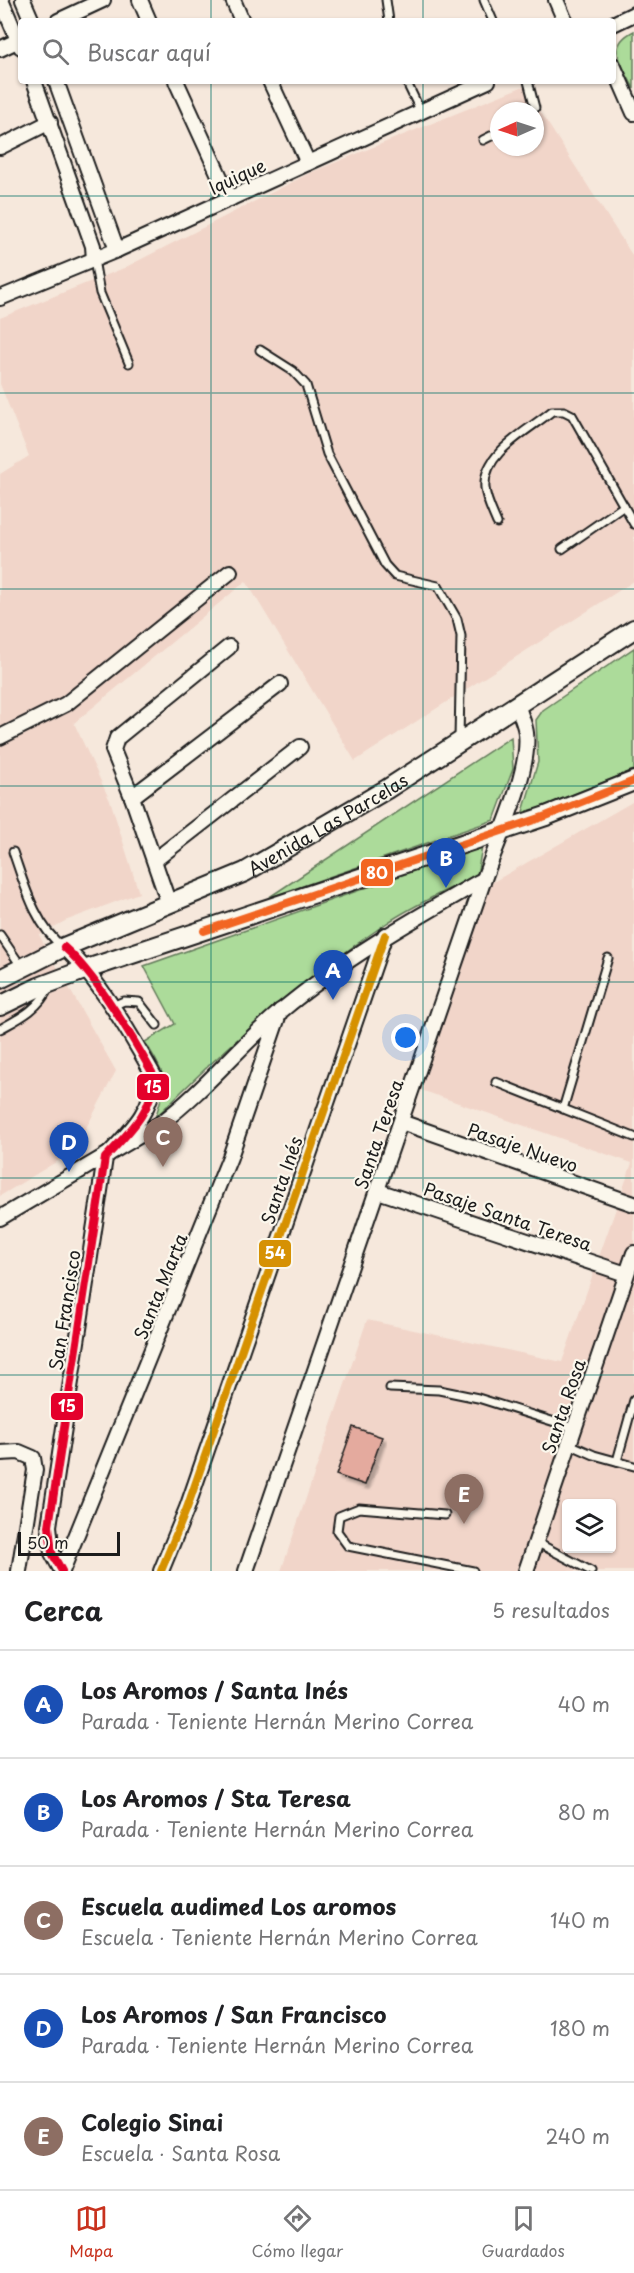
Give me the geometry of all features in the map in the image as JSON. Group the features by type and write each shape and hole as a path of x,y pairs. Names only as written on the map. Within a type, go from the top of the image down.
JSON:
{"street":[{"path":"2,0 18,37"},
{"path":"23,0 31,18"},
{"path":"64,18 103,0"},
{"path":"140,0 148,18"},
{"path":"233,0 241,18"},
{"path":"556,0 564,18"},
{"path":"616,23 634,14"},
{"path":"0,49 18,43"},
{"path":"616,72 634,113"},
{"path":"35,84 93,246 94,260"},
{"path":"57,84 117,250"},
{"path":"178,84 230,199"},
{"path":"271,84 308,164"},
{"name":"Iquique","path":"0,298 117,250 482,84"},
{"path":"0,147 50,122"},
{"path":"0,737 48,714 77,696 230,572"},
{"name":"Avenida Las Parcelas","path":"0,979 64,947 245,872 459,745 634,629"},
{"path":"169,904 155,860 113,750 117,738 229,647"},
{"path":"132,797 280,684"},
{"name":"Santa Teresa","path":"246,1571 484,879 517,791 525,757 526,733 518,706"},
{"path":"155,860 300,747"},
{"path":"0,1006 84,970 546,816 634,781"},
{"path":"0,1218 138,1139 184,1106 280,1011 385,935 484,879"},
{"name":"Santa Inés","path":"160,1571 190,1499 385,935"},
{"path":"64,947 84,970 110,1007 154,1076 154,1092 142,1117 105,1158"},
{"name":"Santa Marta","path":"62,1571 230,1157 280,1011"},
{"name":"Pasaje Nuevo","path":"401,1122 634,1204"},
{"name":"San Francisco","path":"62,1571 52,1553 49,1526 105,1158"},
{"name":"Pasaje Santa Teresa","path":"378,1191 630,1276"},
{"name":"Santa Rosa","path":"526,1571 574,1428 630,1276 634,1252"},
{"path":"0,1453 20,1452 33,1458 35,1470 19,1571"}],"lane":[{"path":"386,0 389,18"},
{"path":"484,0 492,18"},
{"path":"407,84 421,112"},
{"path":"529,84 533,102"},
{"path":"483,140 490,136"},
{"path":"94,260 100,292 129,363"},
{"path":"260,350 292,371 306,385 327,454 385,565 395,576 438,586 457,619 461,636 459,745"},
{"path":"497,524 485,490 486,474 492,459 552,411 564,411 572,416 634,524"},
{"path":"562,549 624,506"},
{"path":"13,852 31,901 54,939 64,947"},
{"path":"0,935 22,968"},
{"path":"563,1108 608,958"},
{"path":"0,1029 30,1013 40,1003 50,983"},
{"path":"110,1007 124,1001 139,1002 157,1025"},
{"path":"496,1082 634,1137"},
{"path":"390,1388 439,1390 477,1398 574,1428"},
{"path":"617,1461 634,1400"},
{"path":"569,1444 634,1466"},
{"path":"444,1515 359,1508 339,1516 337,1531 348,1546 473,1571"},
{"path":"536,1542 591,1571"}],"shaded area":[{"path":"524,86 534,102 490,102 490,156 544,156 544,117 634,258 634,581 355,761 246,581 74,723 111,803 139,893 65,921 39,935 116,1071 74,1151 0,1196 0,474 29,456 0,384 0,318 124,268 312,172"},
{"path":"634,801 634,1571 281,1571 367,1320 562,1362 632,1163 421,1090 488,885"}],"green space":[{"path":"634,31 634,89 621,64 618,50 625,37"},
{"path":"634,648 634,770 522,815 538,762 536,720 543,710"},
{"path":"511,737 513,769 494,820 268,898"},
{"path":"482,847 477,875 395,918 353,946 236,1040 155,1118 162,1095 163,1079 145,1042 175,1024 144,966"}],"building":[{"path":"353,1427 382,1437 365,1485 336,1475"}],"transit line":[{"name":"80","path":"204,931 546,816 634,781"},
{"name":"54","path":"161,1571 187,1508 385,935"},
{"name":"15","path":"62,1571 52,1553 49,1526 105,1158 130,1131 144,1111 153,1089 154,1076 101,990 64,947"}],"place":[{"name":"Los Aromos / Sta Teresa","path":"446,888"},
{"name":"Los Aromos / Santa Inés","path":"333,1000"},
{"name":"Escuela audimed Los aromos","path":"163,1167"},
{"name":"Los Aromos / San Francisco","path":"69,1172"},
{"name":"Colegio Sinai","path":"464,1524"}]}
